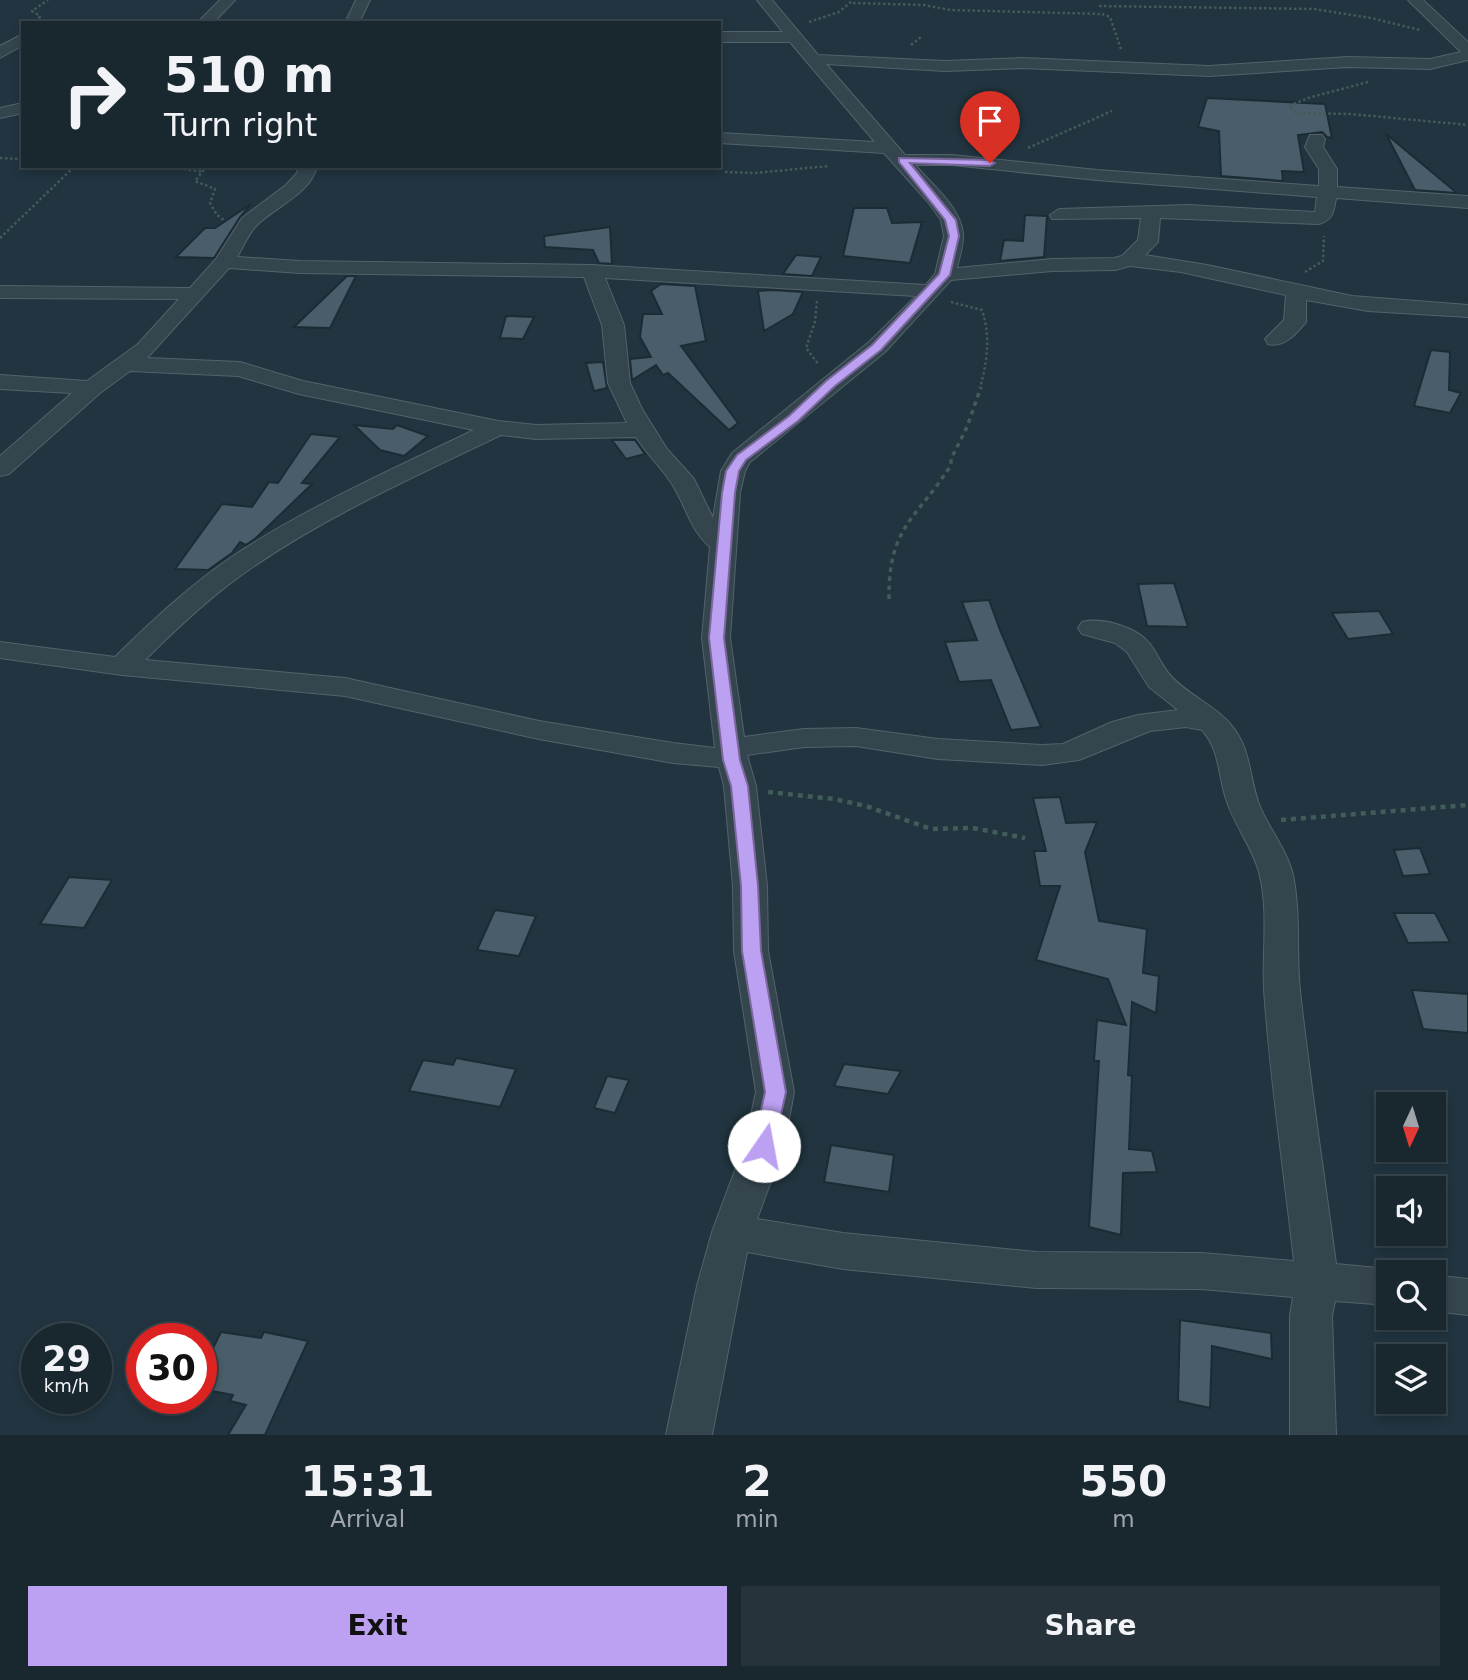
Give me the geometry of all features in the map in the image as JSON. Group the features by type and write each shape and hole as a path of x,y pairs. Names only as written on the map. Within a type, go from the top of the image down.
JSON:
{"street":[{"path":"206,21 228,0"},
{"path":"353,21 363,0"},
{"path":"689,1435 718,1286 732,1232 764,1146 775,1092 751,951 750,886 716,638 728,493 733,471 741,458 877,347 934,288 954,236 950,220 897,154 857,112 764,0"},
{"path":"721,37 798,42 945,66 1022,64 1209,71 1294,64 1430,64 1455,60 1468,52 1415,0"},
{"path":"3,61 21,40"},
{"path":"0,97 21,98"},
{"path":"0,113 21,108"},
{"path":"721,138 1097,175 1468,202"},
{"path":"1059,215 1151,211 1226,212 1307,219 1322,217 1329,179 1328,169 1316,153 1316,139"},
{"path":"0,469 92,388 146,349 224,262 249,222 275,204 306,176 308,168"},
{"path":"1129,260 1148,242 1151,211"},
{"path":"224,262 312,267 592,271 934,288 1052,265 1115,264 1129,260 1176,264 1296,292 1388,308 1468,311"},
{"path":"592,271 613,325 619,383 642,430 658,453 682,479 707,531 724,546"},
{"path":"0,292 52,295 131,291 196,294"},
{"path":"1276,339 1295,322 1296,292"},
{"path":"127,364 240,369 311,390 498,428 547,432 642,430"},
{"path":"0,382 92,388"},
{"path":"122,666 195,599 259,551 403,471 498,428"},
{"path":"1091,628 1125,637 1138,647 1159,681 1212,722 1224,736 1232,753 1236,783 1244,807 1276,873 1282,924 1282,988 1317,1280 1311,1316 1313,1435"},
{"path":"0,650 122,666 345,687 539,730 734,765 804,738 856,737 938,749 1042,755 1068,752 1123,729 1149,722 1186,718 1212,722"},
{"path":"732,1232 843,1251 1036,1270 1201,1271 1376,1286"},
{"path":"1446,1294 1468,1297"}],"path":[{"path":"38,21 40,16 33,11 48,0"},
{"path":"1099,0 1098,10 1102,14"},
{"path":"798,42 853,1 924,5 950,10 1102,14 1110,17 1121,43 1119,54 1113,62 1120,69"},
{"path":"1099,6 1314,9 1371,18 1406,28 1448,33"},
{"path":"1388,64 1390,71 1362,85 1311,95 1289,106 1296,113 1367,115 1468,125"},
{"path":"1009,165 1030,146 1112,111"},
{"path":"0,158 21,159"},
{"path":"726,172 755,173 834,166"},
{"path":"0,238 73,168"},
{"path":"177,168 203,172"},
{"path":"206,168 195,180 215,189 210,202 217,215 242,232"},
{"path":"1274,286 1292,284 1323,261 1325,256 1322,217"},
{"path":"820,283 814,329 806,341 806,351 823,370 830,384"},
{"path":"889,599 888,578 893,548 911,515 951,465 951,459 982,384 988,354 986,318 982,310 934,288"},
{"path":"734,765 776,794 834,799 866,806 931,829 973,828 1025,838"},
{"path":"1253,823 1468,805"}],"building":[{"path":"1207,98 1325,104 1332,138 1322,132 1298,135 1304,172 1282,171 1283,181 1221,176 1219,131 1198,127"},
{"path":"1386,134 1457,193 1415,190"},
{"path":"251,204 214,258 176,257 205,228 215,228"},
{"path":"854,208 887,208 892,223 922,222 910,263 843,256"},
{"path":"1025,215 1047,216 1044,257 1000,261 1004,240 1023,241"},
{"path":"610,227 612,264 599,263 593,250 545,247 544,236"},
{"path":"796,255 821,257 812,276 783,274"},
{"path":"347,276 356,276 330,328 294,327"},
{"path":"661,284 695,286 706,341 681,346 738,423 729,430 668,373 663,375 656,365 632,380 630,359 651,357 640,337 643,314 662,314 651,291"},
{"path":"758,291 803,292 793,314 764,331"},
{"path":"506,316 534,317 523,339 500,338"},
{"path":"1431,350 1450,352 1449,390 1461,393 1450,413 1414,406"},
{"path":"603,362 607,388 594,391 586,363"},
{"path":"354,425 393,429 397,425 428,436 404,456 380,450"},
{"path":"311,434 340,437 302,483 312,484 256,538 246,545 240,542 232,553 208,570 175,569 222,504 252,507 269,482 278,483"},
{"path":"612,440 635,440 645,454 626,459"},
{"path":"1174,583 1188,627 1147,626 1138,584"},
{"path":"989,600 1041,727 1011,730 991,680 959,682 945,642 977,640 962,602"},
{"path":"1379,611 1393,634 1348,639 1332,613"},
{"path":"1060,797 1066,823 1097,822 1085,852 1099,921 1147,929 1143,973 1159,976 1156,1013 1132,1002 1128,1075 1132,1076 1129,1149 1152,1151 1157,1172 1123,1173 1121,1235 1089,1227 1099,1061 1094,1061 1097,1020 1126,1025 1108,979 1036,960 1060,886 1040,886 1034,851 1046,851 1033,798"},
{"path":"1420,848 1430,874 1403,876 1394,850"},
{"path":"69,877 112,880 84,928 40,924"},
{"path":"495,910 536,916 519,956 477,950"},
{"path":"1394,913 1435,913 1450,942 1408,943"},
{"path":"1412,990 1468,994 1468,1033 1423,1029"},
{"path":"456,1058 516,1069 500,1107 409,1091 423,1060 453,1065"},
{"path":"844,1064 901,1071 888,1094 834,1086"},
{"path":"607,1076 629,1080 615,1113 594,1108"},
{"path":"831,1145 894,1155 889,1192 824,1182"},
{"path":"1180,1320 1271,1333 1272,1359 1212,1346 1210,1408 1178,1401"},
{"path":"221,1332 261,1338 264,1332 308,1341 265,1435 228,1435 246,1405 230,1401 233,1395 217,1392 217,1340"}],"route":[{"path":"764,1146 775,1092 751,951 750,886 740,786 732,760 716,638 728,493 733,471 741,458 877,347 945,275 954,236 950,220 903,160 990,163"}]}
